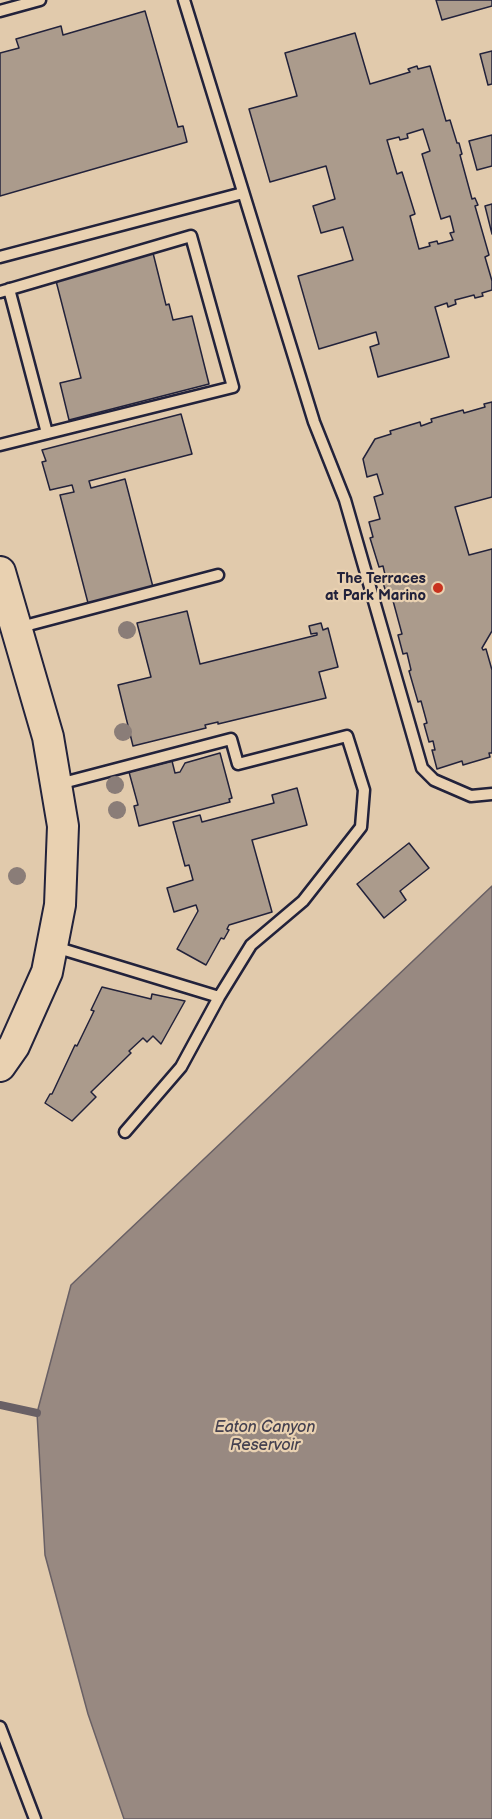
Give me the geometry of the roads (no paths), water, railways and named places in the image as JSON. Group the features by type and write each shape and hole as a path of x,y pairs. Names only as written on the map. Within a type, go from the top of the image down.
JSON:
{"main road":[{"path":"0,572 48,737 63,826 60,905 46,972 15,1046 0,1066"}],"lane":[{"path":"0,11 40,0"},
{"path":"184,0 314,422 345,500 422,768 434,780 471,796 492,794"},
{"path":"0,257 243,192"},
{"path":"0,445 233,387 191,237 5,291 47,433"},
{"path":"16,628 218,575"},
{"path":"56,785 231,739 238,764 347,736 364,790 361,827 303,901 251,945 219,997 181,1067 125,1132"},
{"path":"52,946 219,997"},
{"path":"0,1727 35,1819"}],"water":[{"name":"Eaton Canyon Reservoir","path":"492,886 492,1819 124,1819 88,1714 45,1555 37,1413 71,1285"}],"waterway":[{"path":"0,1405 37,1413"}],"place":[{"name":"The Terraces at Park Marino","path":"438,588"}]}
